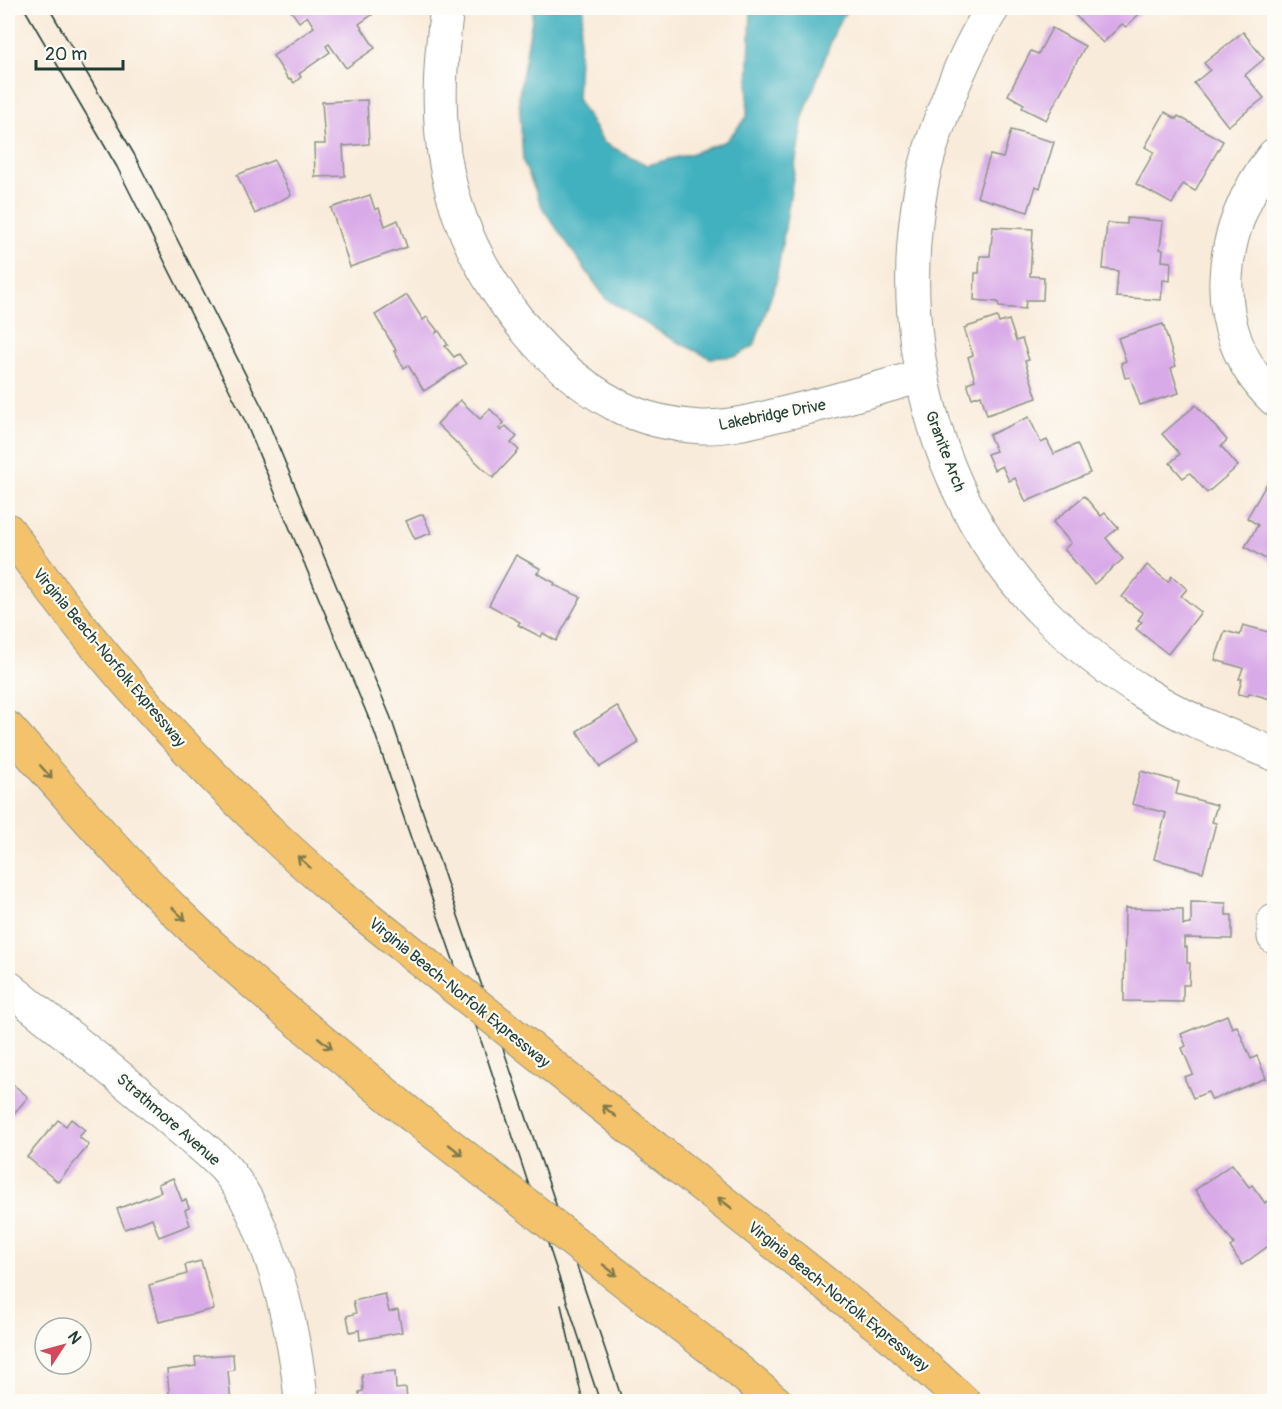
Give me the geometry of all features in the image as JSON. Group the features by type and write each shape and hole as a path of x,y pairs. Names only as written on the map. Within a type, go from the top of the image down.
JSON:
{"highway":[{"name":"Virginia Beach-Norfolk Expressway","path":"8,524 16,542 88,636 190,752 266,829 348,901 890,1335 964,1401"},
{"path":"8,728 101,834 179,915 260,989 410,1114 776,1401"}],"street":[{"name":"Lakebridge Drive","path":"447,8 440,64 441,121 447,171 460,218 480,262 515,317 539,345 580,382 619,406 656,420 702,427 733,425 830,403 921,376"},
{"name":"Granite Arch","path":"993,8 957,76 936,131 921,187 913,245 912,303 921,376 932,420 952,476 979,529 1000,560 1039,607 1094,657 1144,693 1207,727 1275,754"},
{"path":"1275,155 1258,174 1242,206 1232,233 1226,275 1226,303 1232,331 1245,363 1263,388 1275,399"},
{"path":"1275,921 1275,937"},
{"name":"Strathmore Avenue","path":"8,987 134,1088 225,1167 245,1196 267,1247 288,1318 300,1382 301,1401"}],"water":[{"path":"534,8 584,8 580,33 577,99 604,143 647,165 690,154 726,141 747,117 751,8 848,8 836,28 803,117 776,282 754,346 736,356 710,358 670,338 606,299 543,209 523,161 519,95"}],"building":[{"path":"289,8 374,8 376,12 359,24 375,48 346,68 329,44 326,46 330,52 299,74 301,77 294,83 291,79 289,80 273,56 314,27 307,16 299,22"},
{"path":"1068,8 1145,8 1126,27 1122,24 1103,43"},
{"path":"1052,28 1085,46 1046,120 1022,108 1024,104 1008,95 1031,51 1038,54"},
{"path":"1243,32 1264,59 1245,75 1264,98 1228,126 1194,83 1210,70 1204,63"},
{"path":"367,100 369,144 343,146 345,176 315,177 314,144 325,144 322,102"},
{"path":"1165,112 1176,119 1178,116 1223,141 1195,191 1183,184 1172,204 1136,184 1154,152 1145,147"},
{"path":"1011,130 1054,142 1040,188 1036,186 1028,212 977,197 990,155 1003,158"},
{"path":"274,160 291,195 255,214 237,175"},
{"path":"370,195 375,210 379,208 385,226 398,220 407,247 350,267 331,208"},
{"path":"1127,218 1163,221 1160,249 1163,250 1162,261 1171,262 1170,281 1163,280 1161,300 1116,297 1118,271 1103,269 1107,223 1127,224"},
{"path":"993,227 1033,229 1030,276 1044,277 1043,300 1026,300 1025,309 999,307 998,302 974,300 975,273 979,273 980,256 990,256"},
{"path":"407,295 423,320 427,317 437,330 436,333 439,331 448,345 445,346 454,357 459,354 466,364 424,391 408,365 404,368 375,315"},
{"path":"997,317 999,323 1009,320 1016,341 1022,339 1029,360 1025,361 1037,398 987,415 981,395 972,398 967,383 975,380 968,357 973,355 964,328"},
{"path":"1163,324 1176,366 1171,368 1179,393 1140,405 1130,377 1125,378 1121,363 1126,361 1118,338"},
{"path":"460,400 480,419 490,409 504,423 499,429 501,431 506,426 517,437 511,443 519,450 493,478 437,424"},
{"path":"1196,405 1227,440 1221,446 1238,466 1207,493 1190,473 1183,478 1170,463 1180,454 1162,434"},
{"path":"1029,417 1041,443 1047,440 1054,454 1077,444 1090,473 1026,502 1015,478 1009,481 1002,466 994,470 987,454 996,451 989,435"},
{"path":"1274,471 1274,564 1245,547 1258,525 1247,518"},
{"path":"1084,496 1101,516 1105,513 1118,528 1106,538 1123,559 1094,584 1064,549 1071,543 1053,522"},
{"path":"423,514 431,533 415,539 406,521"},
{"path":"516,555 541,569 537,573 555,583 554,585 581,597 556,641 543,633 541,637 518,625 520,622 489,605"},
{"path":"1147,565 1168,582 1172,576 1187,589 1181,596 1201,612 1168,654 1136,629 1142,622 1138,620 1143,613 1122,597"},
{"path":"1243,625 1272,633 1270,644 1274,644 1274,700 1249,693 1248,696 1238,694 1242,679 1239,679 1243,668 1215,660 1225,631 1240,635"},
{"path":"617,706 639,743 600,767 577,731"},
{"path":"1141,771 1179,782 1176,794 1217,805 1212,822 1216,823 1203,872 1154,859 1166,813 1132,804"},
{"path":"1191,902 1226,903 1226,915 1232,915 1232,939 1184,938 1184,947 1187,947 1187,963 1190,963 1189,985 1183,985 1183,1002 1124,1001 1125,908 1183,909 1183,925 1191,924"},
{"path":"1227,1015 1232,1028 1237,1026 1251,1059 1257,1056 1266,1078 1212,1100 1208,1092 1193,1098 1184,1077 1193,1074 1182,1048 1186,1046 1181,1034"},
{"path":"8,1080 28,1097 11,1117 8,1114"},
{"path":"71,1119 85,1130 79,1137 89,1145 58,1182 27,1157 58,1120 66,1126"},
{"path":"1232,1164 1249,1187 1252,1185 1274,1211 1274,1242 1242,1265 1230,1247 1234,1244 1195,1190"},
{"path":"173,1178 182,1201 186,1200 189,1208 185,1210 190,1225 159,1237 152,1218 125,1229 117,1209 161,1192 158,1184"},
{"path":"201,1261 214,1309 159,1322 149,1285 187,1274 185,1265"},
{"path":"385,1294 389,1312 398,1310 402,1332 360,1340 359,1330 350,1332 347,1316 356,1313 353,1301"},
{"path":"233,1354 234,1370 228,1371 231,1402 170,1402 167,1370 196,1366 195,1357"},
{"path":"395,1371 396,1389 406,1388 407,1402 360,1401 359,1392 363,1391 362,1374"}],"tram line":[{"path":"24,8 117,167 245,421 374,731 489,1064 600,1402"},
{"path":"49,8 134,154 263,409 391,718 623,1402"},
{"path":"561,1305 583,1402"}]}
